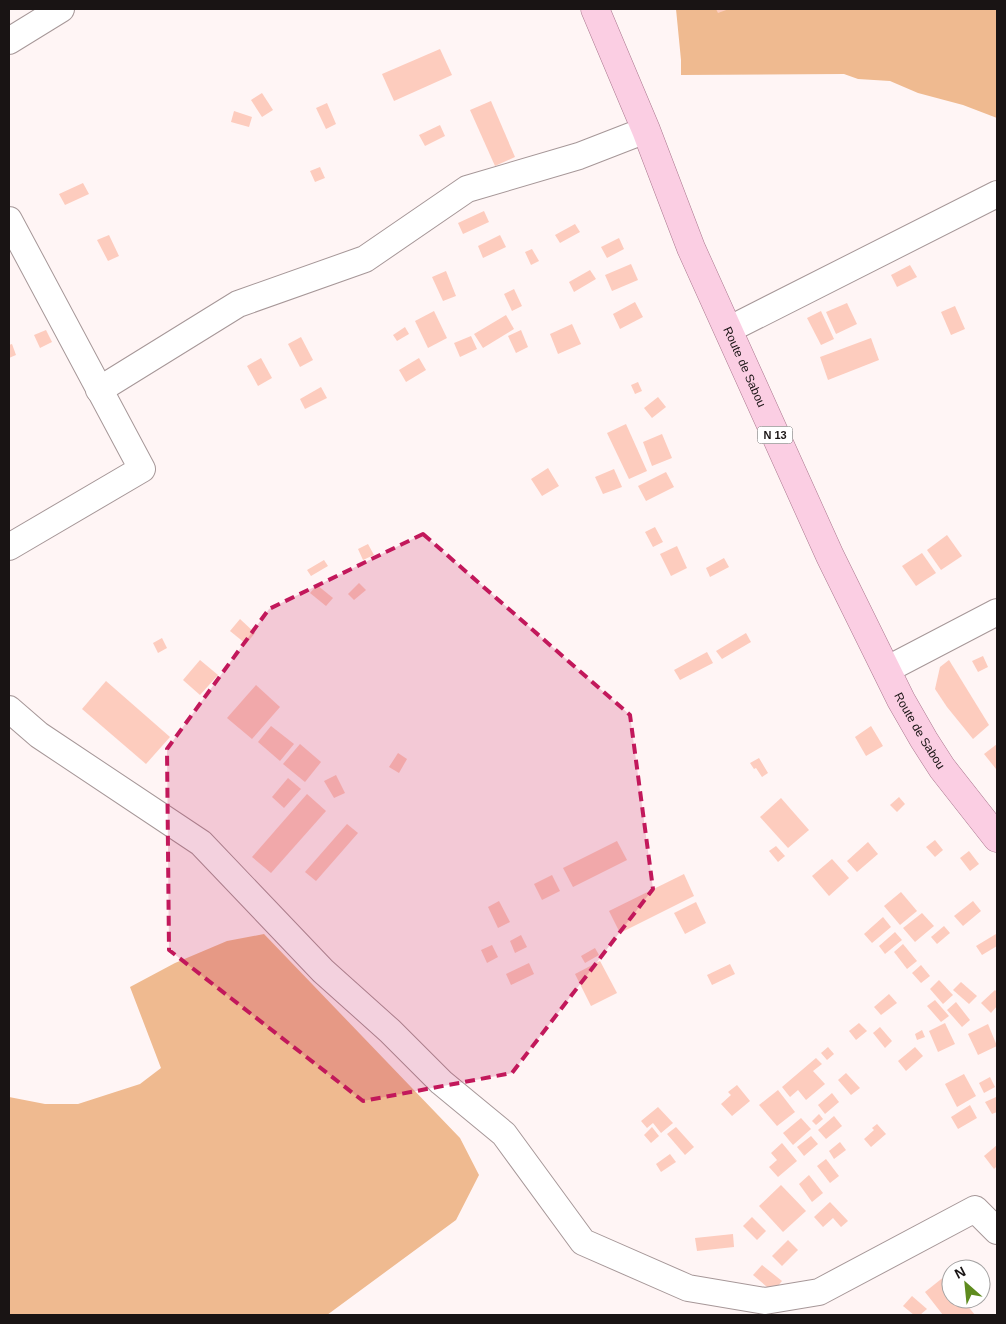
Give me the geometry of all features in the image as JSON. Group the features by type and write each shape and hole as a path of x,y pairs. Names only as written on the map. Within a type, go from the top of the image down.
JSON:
{"main road":[{"name":"Route de Sabou","path":"595,9 646,130 691,248 830,556 901,700 942,768 997,838"}],"street":[{"path":"9,41 61,9"},
{"path":"99,390 238,304 365,259 467,190 579,156 646,130"},
{"path":"728,330 997,194"},
{"path":"9,220 142,469 9,547"},
{"path":"886,670 997,612"},
{"path":"9,709 39,735 201,843 323,971 390,1031 441,1082 504,1134 583,1242 688,1288 765,1301 818,1292 976,1209 997,1231"}],"highlighted area":[{"path":"423,534 630,715 653,889 512,1073 363,1101 169,950 167,749 269,609"}],"shaded area":[{"path":"676,9 997,9 997,118 963,105 918,93 890,81 858,79 844,74 681,75"},
{"path":"264,934 460,1138 479,1175 456,1220 327,1315 9,1315 9,1097 45,1104 78,1104 140,1084 161,1068 130,987 175,963 227,941"}],"building":[{"path":"716,9 729,9 718,13"},
{"path":"440,49 452,75 394,101 382,74"},
{"path":"262,93 273,110 262,117 251,100"},
{"path":"491,101 515,157 495,166 470,110"},
{"path":"327,103 336,124 326,129 316,108"},
{"path":"234,111 252,117 249,127 231,122"},
{"path":"440,125 445,136 425,146 419,135"},
{"path":"320,167 325,178 315,182 310,171"},
{"path":"83,183 89,194 65,205 59,194"},
{"path":"484,211 489,222 463,234 458,223"},
{"path":"575,224 580,232 560,243 555,235"},
{"path":"109,235 119,256 108,261 97,240"},
{"path":"500,235 506,247 483,258 478,246"},
{"path":"619,238 624,249 607,258 601,247"},
{"path":"532,249 539,261 531,265 525,252"},
{"path":"631,264 638,280 612,291 605,275"},
{"path":"910,265 917,277 897,287 891,275"},
{"path":"590,270 596,279 574,292 569,282"},
{"path":"446,271 456,296 443,301 432,277"},
{"path":"514,289 522,306 512,311 504,294"},
{"path":"635,302 643,317 620,329 613,314"},
{"path":"847,303 857,324 836,334 826,312"},
{"path":"955,306 965,329 951,335 941,312"},
{"path":"434,311 447,338 428,348 415,321"},
{"path":"821,311 834,339 821,345 807,318"},
{"path":"506,315 514,329 483,348 474,334"},
{"path":"572,324 581,344 558,354 550,334"},
{"path":"405,327 409,334 397,341 393,335"},
{"path":"46,330 52,342 40,348 34,335"},
{"path":"521,330 528,347 516,353 508,336"},
{"path":"471,336 477,349 460,357 454,343"},
{"path":"301,337 313,360 300,367 288,344"},
{"path":"871,338 879,360 828,380 820,357"},
{"path":"12,344 16,355 9,358 9,345"},
{"path":"261,358 272,378 258,386 247,366"},
{"path":"419,358 426,370 406,382 399,370"},
{"path":"638,382 642,391 635,394 631,385"},
{"path":"321,387 327,398 305,409 300,399"},
{"path":"658,397 666,407 652,418 644,408"},
{"path":"626,424 647,471 629,479 607,433"},
{"path":"662,434 672,458 652,466 643,442"},
{"path":"548,468 559,486 542,496 531,479"},
{"path":"614,469 622,487 603,494 595,477"},
{"path":"666,472 674,487 646,501 638,486"},
{"path":"655,527 663,542 653,547 645,532"},
{"path":"947,535 962,556 941,570 927,550"},
{"path":"368,544 374,555 363,560 358,549"},
{"path":"677,546 687,568 671,576 660,554"},
{"path":"922,553 936,573 916,586 902,566"},
{"path":"724,558 729,567 710,577 706,568"},
{"path":"324,560 328,566 311,576 307,570"},
{"path":"359,583 366,590 354,600 348,594"},
{"path":"317,585 333,598 326,606 310,593"},
{"path":"240,619 255,633 246,644 230,631"},
{"path":"746,633 751,642 722,659 716,651"},
{"path":"162,638 167,648 158,653 153,643"},
{"path":"707,652 713,663 680,680 674,670"},
{"path":"983,656 988,667 978,672 972,661"},
{"path":"200,660 218,675 200,695 183,680"},
{"path":"949,660 989,725 973,739 935,689 940,667"},
{"path":"106,681 170,737 146,764 82,709"},
{"path":"256,685 280,707 252,739 227,718"},
{"path":"271,726 294,744 280,761 258,742"},
{"path":"871,726 883,746 866,756 855,737"},
{"path":"300,744 321,762 305,782 283,764"},
{"path":"997,744 997,768 996,769 984,754"},
{"path":"398,753 407,759 399,773 389,767"},
{"path":"759,758 768,773 762,777 750,763"},
{"path":"336,775 345,793 334,798 324,781"},
{"path":"288,778 301,789 284,808 272,797"},
{"path":"307,794 326,811 271,873 252,857"},
{"path":"899,797 905,804 897,812 890,805"},
{"path":"781,798 809,830 788,848 760,817"},
{"path":"347,824 358,833 316,881 305,872"},
{"path":"935,840 943,850 935,857 926,847"},
{"path":"617,841 627,860 573,887 563,868"},
{"path":"868,842 878,854 857,872 847,861"},
{"path":"776,846 785,856 778,862 769,851"},
{"path":"969,851 979,864 970,871 960,858"},
{"path":"832,859 849,878 829,896 812,876"},
{"path":"684,874 694,896 620,933 609,911"},
{"path":"552,875 560,891 542,900 534,884"},
{"path":"901,892 917,911 900,925 884,906"},
{"path":"499,901 510,922 498,928 488,907"},
{"path":"973,901 981,911 963,926 954,916"},
{"path":"696,902 706,923 685,934 674,913"},
{"path":"922,913 934,926 915,942 903,928"},
{"path":"883,917 891,927 872,943 864,934"},
{"path":"944,926 950,933 937,944 931,937"},
{"path":"895,932 902,940 885,954 879,946"},
{"path":"996,934 997,946 982,955 976,946"},
{"path":"521,935 527,947 515,953 510,941"},
{"path":"903,944 917,961 907,969 894,952"},
{"path":"492,945 498,957 487,963 481,950"},
{"path":"595,948 599,955 585,963 581,956"},
{"path":"600,961 617,993 591,1006 575,974"},
{"path":"529,963 534,974 511,985 506,974"},
{"path":"730,964 735,974 712,985 707,975"},
{"path":"921,965 930,976 921,983 912,973"},
{"path":"939,980 953,995 943,1004 930,989"},
{"path":"961,982 977,996 969,1004 953,990"},
{"path":"995,990 997,992 997,1006 991,1013 981,1003"},
{"path":"889,994 897,1003 881,1015 874,1007"},
{"path":"935,1000 949,1016 941,1022 927,1006"},
{"path":"956,1002 970,1020 962,1027 947,1010"},
{"path":"859,1023 867,1031 856,1040 849,1031"},
{"path":"945,1023 955,1044 938,1052 929,1031"},
{"path":"988,1024 997,1046 978,1055 968,1034"},
{"path":"880,1027 892,1041 885,1048 873,1033"},
{"path":"922,1030 925,1037 917,1040 915,1034"},
{"path":"828,1047 834,1054 827,1060 821,1053"},
{"path":"915,1047 923,1056 906,1071 898,1061"},
{"path":"816,1058 822,1064 813,1071 825,1084 806,1100 798,1090 790,1097 782,1087"},
{"path":"846,1073 860,1088 851,1095 838,1080"},
{"path":"964,1074 976,1096 957,1107 945,1084"},
{"path":"990,1077 995,1087 984,1093 979,1083"},
{"path":"737,1085 750,1101 732,1116 721,1104 731,1095 728,1092"},
{"path":"778,1090 795,1112 777,1126 759,1105"},
{"path":"832,1093 839,1102 825,1114 818,1105"},
{"path":"996,1097 997,1112 992,1114 985,1102"},
{"path":"970,1105 977,1118 958,1129 951,1117"},
{"path":"658,1107 673,1123 661,1133 653,1123 647,1128 641,1121"},
{"path":"819,1114 823,1119 816,1125 812,1121"},
{"path":"834,1116 842,1126 826,1139 818,1130"},
{"path":"801,1118 811,1129 793,1145 783,1133"},
{"path":"877,1124 886,1134 871,1147 864,1139 874,1130 872,1128"},
{"path":"652,1127 659,1136 651,1143 644,1135"},
{"path":"676,1127 694,1147 685,1155 667,1134"},
{"path":"811,1136 818,1144 804,1156 797,1147"},
{"path":"840,1142 846,1150 834,1159 829,1151"},
{"path":"782,1143 797,1161 778,1177 769,1167 777,1160 771,1153"},
{"path":"997,1145 997,1166 994,1169 984,1156"},
{"path":"670,1154 676,1162 661,1172 656,1164"},
{"path":"826,1159 839,1176 830,1183 817,1166"},
{"path":"809,1175 823,1193 812,1202 799,1184"},
{"path":"781,1185 806,1211 783,1232 759,1206"},
{"path":"830,1202 848,1221 841,1227 833,1218 823,1227 814,1217"},
{"path":"752,1217 766,1231 757,1240 743,1226"},
{"path":"733,1234 734,1247 697,1251 695,1238"},
{"path":"788,1240 798,1250 782,1266 772,1256"},
{"path":"762,1265 782,1281 773,1292 753,1275"},
{"path":"941,1279 941,1309 970,1309 975,1315 943,1315 925,1292"},
{"path":"912,1296 927,1309 920,1315 914,1315 903,1306"}]}
